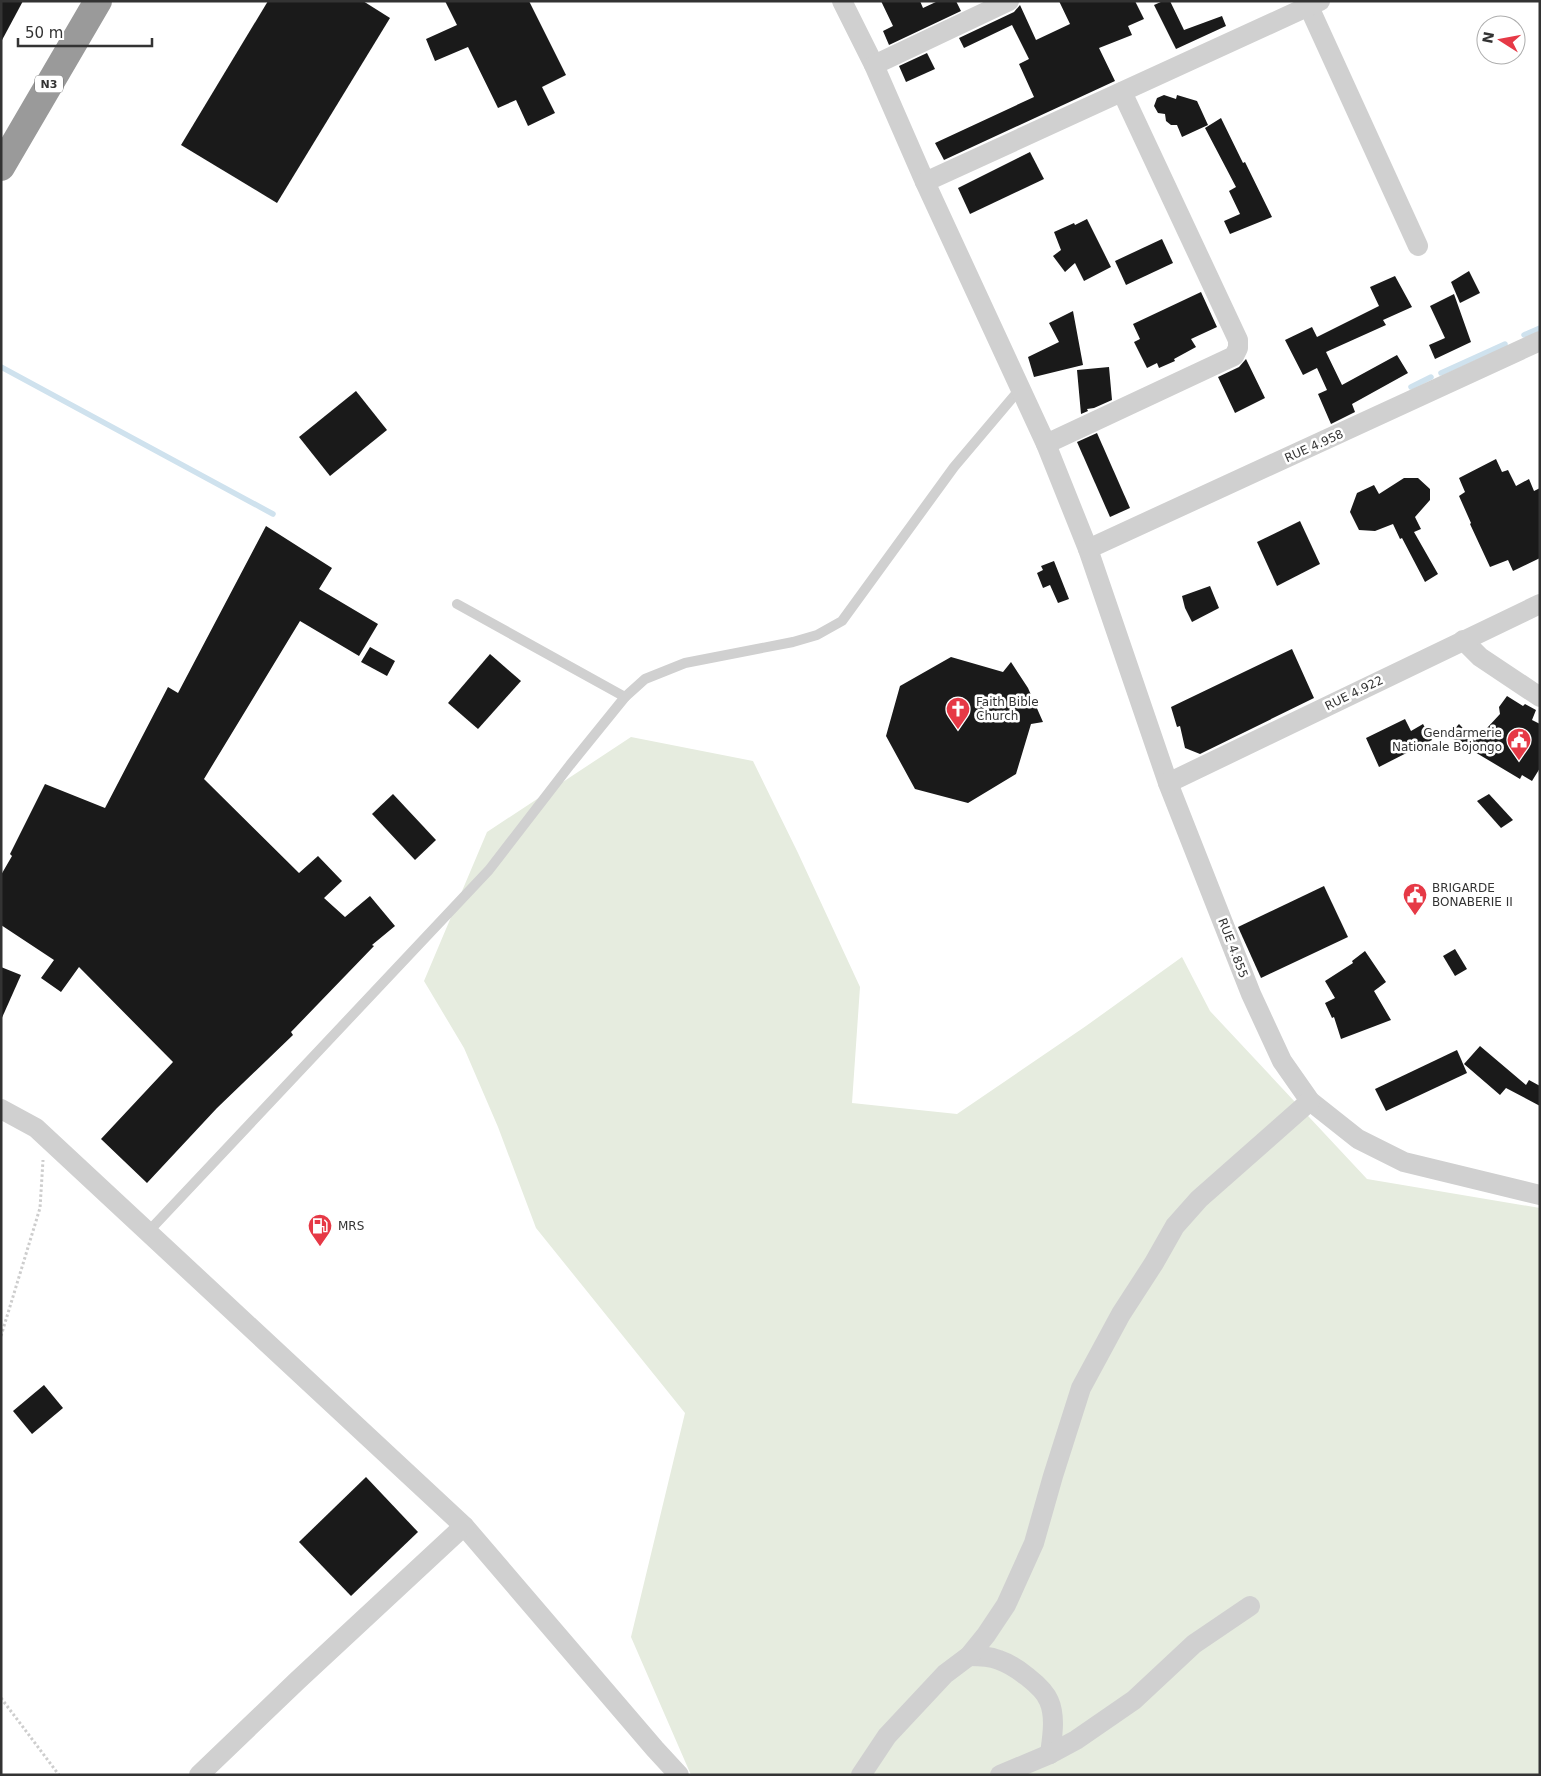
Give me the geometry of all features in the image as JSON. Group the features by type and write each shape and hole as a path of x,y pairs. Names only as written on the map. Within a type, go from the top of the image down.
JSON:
{"highway":[{"name":"N3","path":"1,167 98,1"}],"street":[{"name":"RUE 4.855","path":"842,1 874,66 925,182 1046,444 1088,549 1168,783 1250,994 1282,1061 1310,1101 1358,1139 1404,1162 1540,1195"},
{"path":"874,66 1008,1"},
{"path":"925,182 1314,4 1418,246"},
{"path":"1046,444 1234,356 1238,348 1238,340 1122,92"},
{"name":"RUE 4.958","path":"1088,549 1540,341"},
{"name":"RUE 4.922","path":"1168,783 1540,604"},
{"path":"1463,640 1480,657 1540,697"},
{"path":"861,1775 887,1736 946,1674 969,1656 1006,1605 1034,1543 1053,1476 1082,1388 1121,1314 1154,1264 1175,1226 1199,1199 1310,1101"},
{"path":"1,1109 36,1128 464,1526 679,1775"},
{"path":"199,1775 464,1526"},
{"path":"1000,1775 1050,1754 1076,1740 1134,1700 1194,1644 1250,1606"},
{"path":"969,1656 1001,1660 1040,1688 1049,1701 1053,1725 1050,1754"}],"lane":[{"path":"148,1232 489,870 570,764 625,697 645,679 685,663 817,636 842,621 954,467 1020,389"},
{"path":"457,604 625,697"}],"path":[{"path":"1,1336 40,1208 44,1162 36,1128"},
{"path":"1,1698 59,1775"}],"shaded area":[{"path":"631,737 753,761 860,987 852,1103 957,1114 1086,1026 1182,957 1210,1011 1367,1179 1540,1208 1540,1775 691,1775 631,1637 685,1413 536,1228 498,1127 464,1048 424,981 487,832"}],"building":[{"path":"1,1 23,1 1,42"},
{"path":"268,1 363,1 390,18 277,203 181,145"},
{"path":"445,1 529,1 566,75 542,87 555,113 528,126 516,100 498,108 468,47 435,61 426,39 457,25"},
{"path":"881,1 920,1 923,8 938,1 956,1 961,11 889,45 883,31 893,26"},
{"path":"1059,1 1135,1 1144,19 1128,26 1132,35 1099,48 1115,81 944,160 935,143 1034,97 1019,64 1029,59 1012,25 964,48 959,38 1014,12 1020,5 1036,40 1070,24"},
{"path":"1163,1 1170,1 1184,30 1222,16 1226,26 1176,49 1154,5"},
{"path":"927,53 935,69 906,82 899,66"},
{"path":"1164,95 1176,99 1177,95 1197,101 1208,125 1182,137 1177,125 1171,125 1166,121 1165,114 1158,113 1154,106 1157,98"},
{"path":"1221,118 1272,217 1230,234 1224,221 1240,214 1229,191 1236,187 1205,128"},
{"path":"1030,152 1044,179 970,214 958,188"},
{"path":"1087,219 1111,267 1084,281 1075,263 1065,272 1053,256 1061,250 1054,232"},
{"path":"1162,239 1173,263 1126,285 1115,261"},
{"path":"1469,271 1480,293 1460,303 1451,282"},
{"path":"1395,276 1412,307 1383,320 1386,325 1326,352 1342,385 1397,355 1408,373 1352,404 1355,412 1331,424 1318,394 1327,390 1317,368 1303,375 1285,340 1312,327 1317,337 1379,306 1370,287"},
{"path":"1201,292 1217,327 1191,339 1196,347 1174,359 1175,361 1159,368 1157,363 1147,368 1134,342 1140,339 1133,324"},
{"path":"1454,294 1471,342 1435,359 1429,345 1445,338 1430,306"},
{"path":"1073,311 1083,365 1034,377 1028,357 1059,342 1049,323"},
{"path":"1246,359 1265,398 1235,413 1218,377 1239,367"},
{"path":"1109,367 1112,400 1087,409 1088,411 1081,414 1077,370"},
{"path":"356,391 387,430 330,476 299,437"},
{"path":"1097,433 1130,508 1110,517 1077,442"},
{"path":"1496,459 1502,472 1508,470 1516,486 1529,479 1534,491 1540,488 1540,558 1513,571 1508,560 1490,567 1459,496 1465,492 1459,478"},
{"path":"1404,478 1418,478 1430,489 1430,500 1415,517 1421,529 1414,532 1438,574 1425,582 1393,524 1375,531 1359,530 1350,512 1357,493 1374,485 1379,494"},
{"path":"1300,521 1320,564 1277,586 1257,542"},
{"path":"266,526 332,568 319,589 378,624 359,656 300,621 204,779 299,873 318,856 342,881 324,898 345,917 370,896 395,926 372,945 374,946 291,1032 293,1035 217,1108 147,1183 101,1139 173,1062 79,967 61,992 41,978 54,960 1,925 1,875 12,856 10,854 45,784 105,808 168,687 178,693"},
{"path":"1054,561 1069,599 1058,603 1050,585 1043,588 1037,573 1043,570 1041,566"},
{"path":"1210,586 1219,608 1192,622 1185,608 1182,596"},
{"path":"370,647 395,661 387,676 361,662"},
{"path":"1292,649 1314,698 1200,754 1185,748 1180,726 1177,727 1171,707"},
{"path":"490,654 521,681 478,729 448,703"},
{"name":"Faith Bible Church","path":"951,657 1003,672 1011,662 1028,688 1043,722 1031,724 1016,774 968,803 915,789 886,736 900,686"},
{"path":"1507,696 1523,706 1525,704 1536,710 1532,720 1540,724 1540,768 1532,781 1522,775 1520,779 1448,736 1459,724 1475,741 1500,714 1499,707"},
{"path":"1405,719 1411,731 1423,724 1432,740 1379,767 1366,738"},
{"path":"393,794 436,840 415,860 372,814"},
{"path":"1489,794 1513,820 1501,828 1477,801"},
{"path":"1324,886 1348,937 1261,978 1238,927"},
{"path":"1455,949 1467,969 1455,976 1443,956"},
{"path":"1365,951 1386,982 1374,991 1391,1020 1341,1039 1334,1017 1332,1018 1325,1003 1335,998 1325,981 1353,963 1352,961"},
{"path":"1,967 21,975 1,1020"},
{"path":"1480,1046 1526,1085 1529,1080 1540,1086 1540,1106 1506,1088 1500,1095 1464,1064"},
{"path":"1457,1050 1467,1073 1386,1111 1375,1089"},
{"path":"44,1385 63,1408 32,1434 13,1411"},
{"path":"366,1477 418,1532 351,1596 299,1542"}],"waterway":[{"path":"1524,335 1540,328"},
{"path":"1441,373 1505,344"},
{"path":"1,367 273,514"},
{"path":"1411,387 1431,377"}],"place":[{"name":"Faith Bible Church","path":"958,730"},
{"name":"Gendarmerie Nationale Bojongo","path":"1519,761"},
{"name":"BRIGARDE BONABERIE II","path":"1415,916"},
{"name":"MRS","path":"320,1247"}]}
